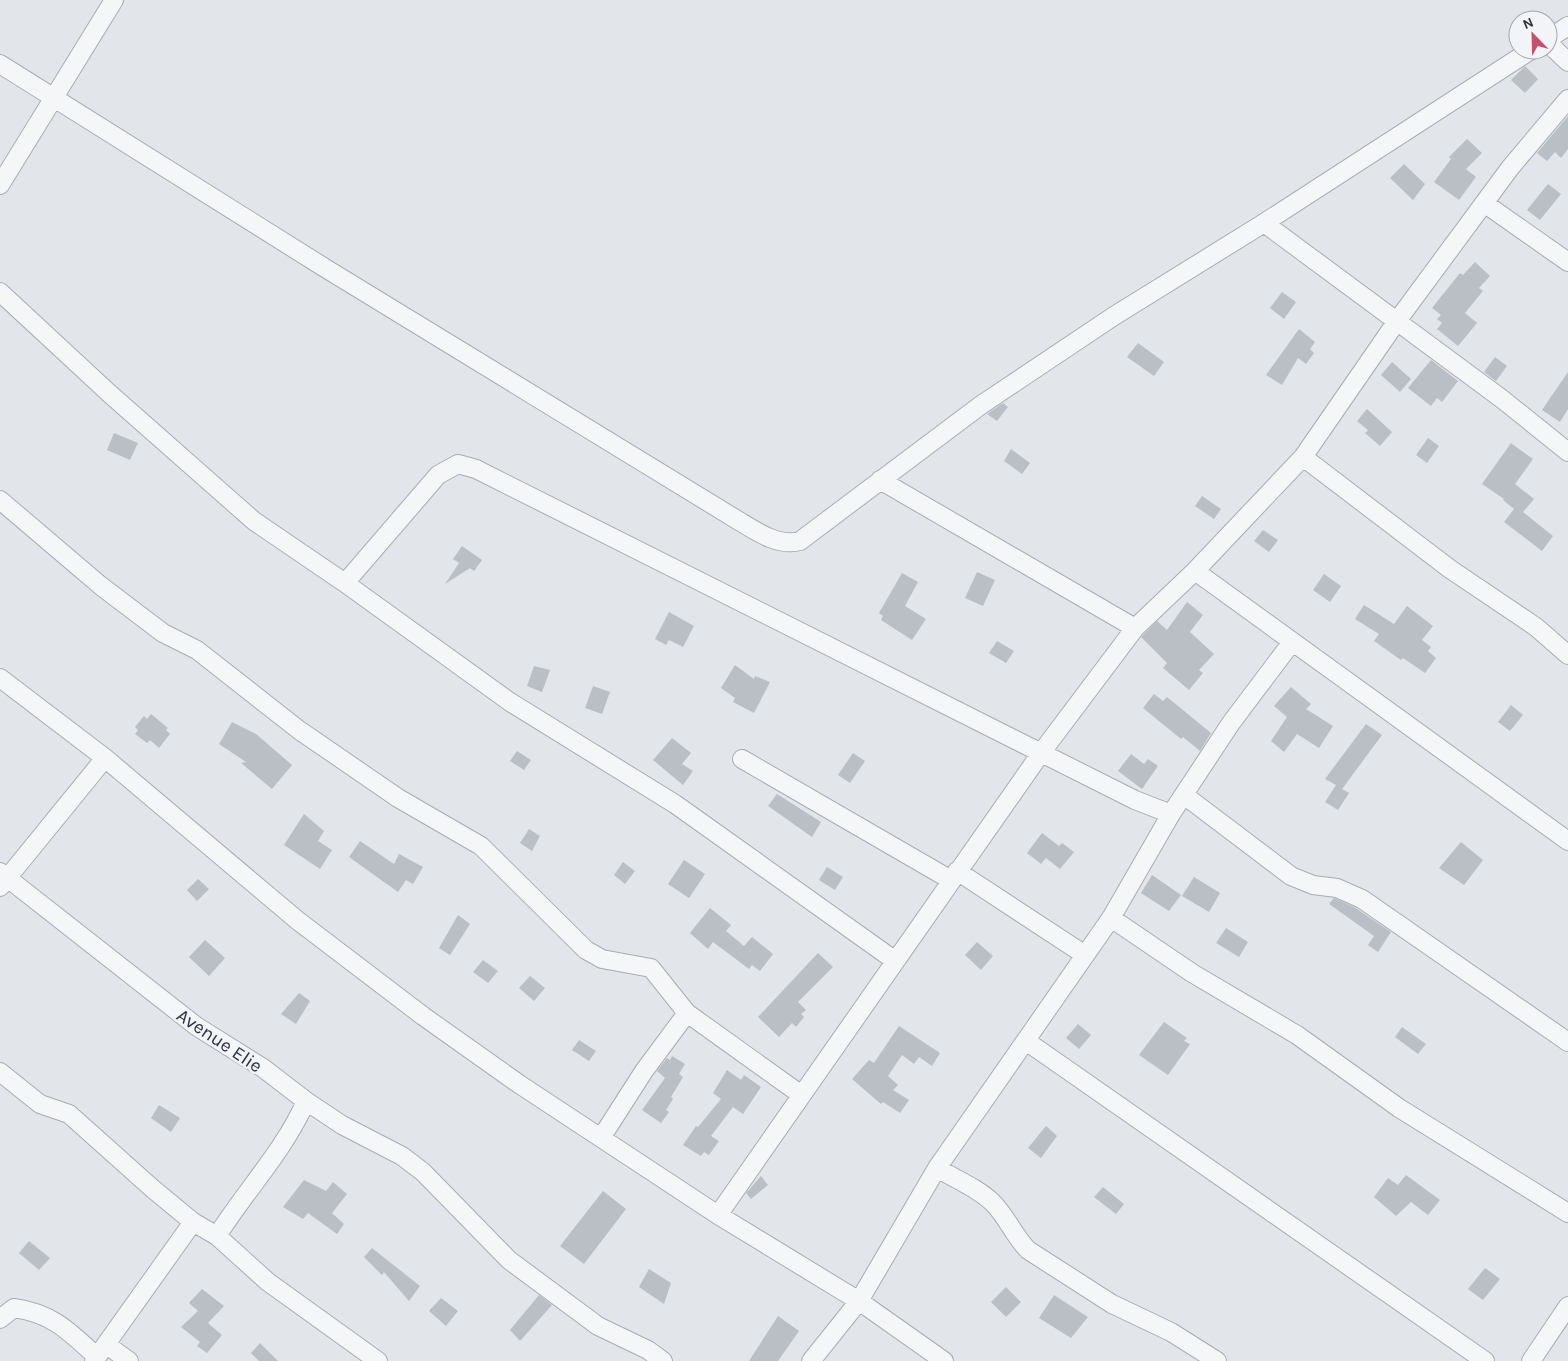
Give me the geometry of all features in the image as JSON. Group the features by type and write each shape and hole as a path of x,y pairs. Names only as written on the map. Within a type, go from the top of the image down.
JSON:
{"street":[{"path":"0,185 114,0"},
{"path":"1558,52 1568,62"},
{"path":"0,64 325,268 759,532 790,544 800,541 982,404 1105,321 1264,223 1516,60"},
{"path":"718,1215 800,1094 1041,753 1135,628 1195,571 1303,457 1397,321 1484,203 1510,168 1568,99"},
{"path":"1484,203 1568,262"},
{"path":"1264,223 1502,399 1568,452"},
{"path":"0,292 110,394 254,521 345,583 510,702 675,804 894,960"},
{"path":"1303,457 1450,569 1536,627 1568,654"},
{"path":"345,583 438,475 458,464 476,469 1135,800 1171,814"},
{"path":"880,480 1135,628"},
{"path":"0,500 101,586 163,633 197,650 299,730 398,798 481,846 586,950 602,959 651,968 687,1013 800,1094"},
{"path":"1195,571 1568,841"},
{"path":"811,1361 859,1301 936,1168 1111,918 1171,814 1231,723 1292,642"},
{"path":"0,678 105,758 297,920 431,1021 519,1084 718,1215 859,1301 944,1361"},
{"path":"2,879 105,758"},
{"path":"742,759 954,876 1085,955"},
{"path":"1184,795 1291,876 1313,885 1337,888 1362,899 1568,1042"},
{"name":"Avenue Elie","path":"2,879 196,1026 263,1068 306,1102 349,1129 402,1156 423,1172 510,1260 598,1326 648,1350 663,1361"},
{"path":"1111,918 1192,973 1297,1035 1399,1108 1568,1213"},
{"path":"601,1138 644,1071 687,1013"},
{"path":"1026,1041 1485,1361"},
{"path":"3,1081 40,1104 70,1114 193,1222 217,1236 268,1282 378,1361"},
{"path":"217,1236 236,1206 264,1173 300,1116 306,1102"},
{"path":"936,1168 993,1203 1028,1250 1112,1304 1171,1332 1218,1361"},
{"path":"99,1355 193,1222"},
{"path":"1531,1361 1568,1306"},
{"path":"0,1319 14,1308 30,1310 61,1324 99,1355 129,1361"}],"building":[{"path":"1525,66 1538,79 1525,93 1511,80"},
{"path":"1568,116 1568,149 1561,158 1555,152 1547,161 1537,153"},
{"path":"1467,139 1482,153 1466,169 1476,177 1459,200 1434,182 1451,159 1449,157"},
{"path":"1404,164 1425,184 1413,200 1390,178"},
{"path":"1548,184 1561,194 1540,220 1527,210"},
{"path":"1475,262 1490,276 1479,288 1483,291 1465,313 1477,323 1458,346 1437,329 1442,323 1437,319 1441,315 1432,308 1460,273 1463,275"},
{"path":"1282,292 1296,302 1284,319 1270,308"},
{"path":"1299,329 1315,342 1310,349 1314,353 1306,364 1298,358 1282,385 1266,375"},
{"path":"1138,343 1164,362 1154,376 1127,357"},
{"path":"1495,357 1507,366 1496,381 1484,372"},
{"path":"1431,360 1458,381 1442,402 1437,398 1431,406 1408,388"},
{"path":"1392,362 1411,379 1400,392 1381,375"},
{"path":"1568,372 1568,409 1560,422 1542,410"},
{"path":"1003,403 1008,407 997,421 987,414"},
{"path":"1367,409 1392,432 1380,446 1365,433 1368,430 1357,421"},
{"path":"114,433 138,443 130,460 107,450"},
{"path":"1428,438 1439,446 1427,463 1416,455"},
{"path":"1511,443 1533,459 1515,484 1534,499 1523,512 1553,536 1542,551 1504,522 1514,509 1504,499 1482,484"},
{"path":"1011,449 1030,463 1022,474 1004,461"},
{"path":"1202,496 1221,509 1214,519 1195,506"},
{"path":"1263,530 1278,540 1269,552 1254,541"},
{"path":"462,546 482,560 474,571 470,568 445,584 459,563 453,559"},
{"path":"977,572 995,580 983,606 965,598"},
{"path":"902,573 918,582 905,606 926,619 912,640 881,620 883,616 879,613"},
{"path":"1324,574 1341,586 1330,602 1313,590"},
{"path":"1187,602 1203,615 1190,632 1214,654 1199,670 1203,673 1189,690 1163,668 1167,663 1141,637 1157,621 1167,630"},
{"path":"1364,605 1394,624 1407,606 1433,626 1422,640 1431,647 1428,651 1436,658 1425,673 1403,658 1401,660 1374,641 1379,634 1355,619"},
{"path":"669,612 694,626 683,647 669,640 666,645 655,639"},
{"path":"997,641 1014,651 1006,663 989,653"},
{"path":"735,665 754,679 755,676 770,682 754,713 733,702 735,698 721,688"},
{"path":"534,666 550,670 542,692 527,686"},
{"path":"593,686 610,692 602,714 585,708"},
{"path":"1291,687 1311,704 1306,709 1333,726 1319,748 1297,734 1284,752 1271,741 1287,717 1274,706"},
{"path":"1154,694 1163,701 1167,697 1211,733 1200,751 1183,737 1181,739 1143,708"},
{"path":"1511,705 1523,715 1510,731 1498,722"},
{"path":"151,714 168,728 166,730 170,734 159,748 150,740 147,743 135,734 138,730 135,727 144,716 147,719"},
{"path":"232,722 256,734 292,765 272,789 241,763 246,762 219,744"},
{"path":"1366,724 1382,735 1342,789 1349,793 1338,810 1325,802 1336,785 1325,779"},
{"path":"672,738 691,753 682,764 693,771 683,785 653,760"},
{"path":"517,751 531,760 524,770 510,761"},
{"path":"853,753 865,761 850,783 838,775"},
{"path":"1131,754 1144,764 1148,759 1158,766 1142,789 1118,771"},
{"path":"777,794 821,822 812,837 768,806"},
{"path":"304,814 324,831 318,841 332,850 320,869 284,845"},
{"path":"529,829 540,836 532,851 520,843"},
{"path":"1042,833 1059,846 1062,843 1074,852 1060,869 1046,858 1041,864 1027,853"},
{"path":"360,841 394,864 399,854 423,867 413,884 406,880 398,892 349,857"},
{"path":"1461,842 1483,860 1464,885 1439,868"},
{"path":"684,860 705,874 689,898 668,884"},
{"path":"623,862 635,871 625,884 614,875"},
{"path":"827,867 843,877 835,890 819,880"},
{"path":"1152,875 1181,895 1169,911 1141,893"},
{"path":"1194,877 1220,893 1209,912 1182,896"},
{"path":"198,879 209,889 197,901 187,890"},
{"path":"1334,898 1354,907 1391,932 1378,952 1368,945 1374,936 1329,904"},
{"path":"710,908 731,925 726,931 744,946 752,937 773,954 760,971 752,965 749,969 713,942 708,949 690,933"},
{"path":"458,915 470,924 450,955 439,948"},
{"path":"1226,928 1248,942 1239,957 1216,943"},
{"path":"205,940 225,958 209,976 189,957"},
{"path":"977,942 993,956 981,970 965,955"},
{"path":"818,953 833,967 798,1002 806,1010 801,1014 804,1017 796,1027 792,1023 779,1037 758,1017"},
{"path":"483,960 498,971 488,983 473,972"},
{"path":"530,976 545,988 534,1001 519,988"},
{"path":"299,993 310,1001 296,1024 281,1014"},
{"path":"1164,1022 1187,1038 1184,1041 1190,1044 1168,1075 1139,1055"},
{"path":"1078,1024 1091,1035 1079,1049 1066,1038"},
{"path":"899,1026 940,1053 932,1066 919,1057 914,1064 902,1055 888,1076 898,1085 893,1090 909,1100 900,1113 883,1102 881,1104 852,1079 869,1060 874,1063"},
{"path":"1402,1027 1426,1044 1418,1054 1395,1037"},
{"path":"579,1040 596,1051 589,1061 572,1050"},
{"path":"672,1056 685,1064 679,1074 683,1077 671,1097 673,1099 666,1110 669,1112 661,1123 642,1110 665,1078 657,1071 667,1058 670,1060"},
{"path":"727,1070 741,1080 744,1075 761,1087 743,1114 733,1107 711,1136 719,1141 709,1155 704,1152 701,1156 683,1145 696,1126 698,1127 721,1099 713,1093"},
{"path":"159,1105 180,1118 171,1132 151,1118"},
{"path":"1046,1126 1057,1136 1041,1158 1028,1148"},
{"path":"1406,1175 1440,1200 1428,1215 1411,1202 1396,1216 1374,1197 1388,1178 1398,1185"},
{"path":"761,1176 768,1185 751,1199 746,1193"},
{"path":"304,1180 326,1191 333,1182 347,1194 332,1213 344,1224 337,1234 308,1213 303,1219 283,1207"},
{"path":"1103,1187 1124,1204 1116,1214 1094,1197"},
{"path":"603,1191 626,1209 584,1264 560,1246"},
{"path":"29,1241 50,1258 39,1270 19,1253"},
{"path":"372,1248 420,1286 409,1301 384,1272 382,1275 364,1257"},
{"path":"1485,1268 1500,1279 1483,1300 1468,1289"},
{"path":"649,1269 671,1283 664,1304 639,1287"},
{"path":"1006,1287 1021,1302 1006,1317 991,1302"},
{"path":"202,1289 224,1306 208,1323 222,1335 207,1353 197,1346 200,1342 181,1327 198,1311 189,1303"},
{"path":"539,1295 552,1305 520,1341 510,1330"},
{"path":"1054,1295 1088,1317 1071,1338 1039,1318"},
{"path":"441,1298 458,1311 446,1326 429,1311"},
{"path":"778,1316 799,1331 778,1361 749,1361"},
{"path":"260,1343 278,1361 259,1361 251,1353"}]}
